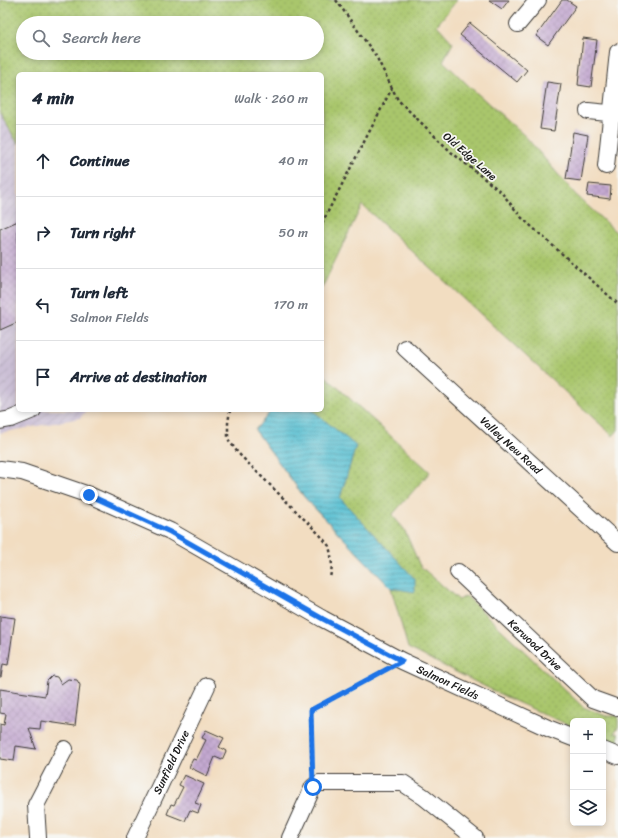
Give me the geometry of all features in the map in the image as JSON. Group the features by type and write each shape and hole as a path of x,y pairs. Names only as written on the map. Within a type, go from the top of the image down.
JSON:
{"street":[{"path":"518,24 538,0"},
{"path":"606,166 615,113 618,52"},
{"path":"588,111 615,113"},
{"name":"Valley New Road","path":"405,348 618,543"},
{"path":"0,421 11,419 28,412"},
{"name":"Salmon Fields","path":"0,469 22,472 89,495 170,532 323,619 402,661 570,737"},
{"name":"Kerwood Drive","path":"458,572 593,699 618,708"},
{"name":"Sunfield Drive","path":"135,838 207,686"},
{"path":"38,838 36,805 65,748"},
{"path":"606,751 618,756"},
{"path":"290,838 313,787 319,783 402,783 424,797 475,838"}],"path":[{"name":"Old Edge Lane","path":"336,0 376,56 398,100 451,152 501,192 522,218 618,304"},
{"path":"324,219 392,88"},
{"path":"230,412 228,439 238,453 320,534 329,546 332,566 330,578"},
{"path":"313,787 311,710 402,661"}],"shaded area":[{"path":"0,113 16,141 16,412 85,412 80,418 0,433"}],"green space":[{"path":"0,0 457,0 437,25 453,43 443,61 526,137 575,194 618,234 618,430 613,436 362,205 324,284 324,72 16,72 16,141 0,113"},
{"path":"324,375 430,472 392,515 404,529 420,566 459,600 466,596 583,707 606,716 618,716 618,727 614,733 618,734 618,744 606,740 606,718 570,718 570,726 510,699 408,648 391,588 305,498 255,430 270,412 324,412"}],"water":[{"path":"270,412 314,412 356,446 340,498 415,579 415,592 391,588 305,498 255,430"}],"building":[{"path":"489,0 509,0 502,9"},
{"path":"562,0 567,0 576,6 548,45 536,36"},
{"path":"470,23 527,70 517,82 460,35"},
{"path":"583,38 597,40 591,87 578,85"},
{"path":"547,82 561,84 554,131 540,129"},
{"path":"573,132 588,135 581,181 566,179"},
{"path":"589,184 611,186 610,199 587,196"},
{"path":"16,222 16,323 0,330 0,229"},
{"path":"0,616 15,618 8,665 3,664 1,677 0,677"},
{"path":"52,676 57,677 61,684 68,679 77,680 80,685 75,726 41,721 40,729 29,728 36,749 16,746 14,761 0,759 0,724 4,725 6,714 0,713 0,689 45,696 47,681"},
{"path":"206,730 224,738 219,747 226,751 222,760 215,757 207,776 189,767 193,759 196,760 206,740 202,738"},
{"path":"184,775 204,784 195,803 201,805 198,813 190,810 185,821 167,814 171,804 174,805 183,787 179,785"}],"route":[{"path":"89,495 170,532 323,619 402,661 311,710 313,787"}]}
